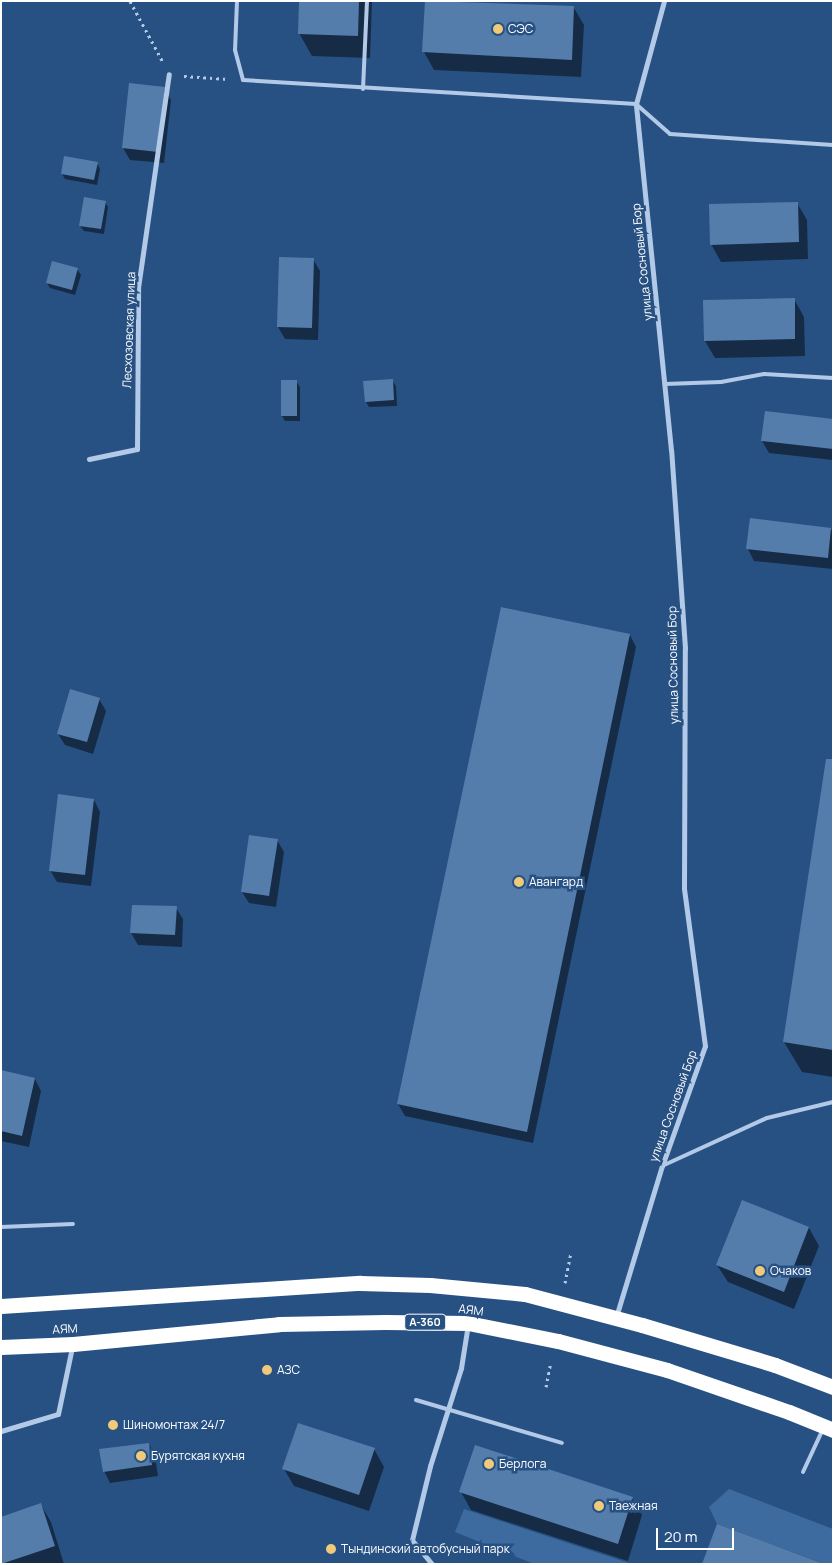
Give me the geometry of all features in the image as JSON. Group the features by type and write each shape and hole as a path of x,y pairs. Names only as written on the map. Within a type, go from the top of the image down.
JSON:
{"highway":[{"name":"АЯМ","path":"1,1306 360,1282 430,1285 524,1294 616,1318 776,1365 833,1387"},
{"name":"АЯМ","path":"1,1347 72,1344 279,1324 468,1323 558,1342 667,1370 828,1428"}],"street":[{"name":"улица Сосновый Бор","path":"616,1318 662,1166 705,1046 684,888 685,648 665,384 636,104 664,1"},
{"name":"Лесхозовская улица","path":"89,459 137,449 138,288 169,74"},
{"path":"432,1564 412,1540 461,1368 468,1323"},
{"path":"1,1431 58,1414 72,1344"}],"lane":[{"path":"237,1 236,50 243,80 363,89 636,104 670,134 833,145"},
{"path":"363,89 367,1"},
{"path":"665,384 721,382 764,374 833,378"},
{"path":"662,1166 767,1118 833,1102"},
{"path":"1,1227 73,1224"},
{"path":"416,1400 562,1443"},
{"path":"803,1472 828,1428"}],"path":[{"path":"130,1 169,74 243,80"}],"shaded area":[{"path":"729,1489 833,1529 833,1564 825,1564 717,1524 709,1507"},
{"path":"464,1509 632,1564 534,1564 455,1532"}],"building":[{"path":"299,1 359,1 358,36 298,34"},
{"name":"СЭС","path":"425,1 574,6 572,60 422,52"},
{"path":"129,83 165,87 158,152 122,148"},
{"path":"64,156 98,162 94,180 61,174"},
{"path":"84,197 106,201 101,229 79,226"},
{"path":"798,202 799,242 710,245 709,204"},
{"path":"279,257 314,258 312,328 277,327"},
{"path":"52,261 78,268 72,290 46,283"},
{"path":"795,298 795,339 704,341 703,300"},
{"path":"393,379 394,400 365,402 363,381"},
{"path":"281,380 297,380 297,416 281,416"},
{"path":"765,411 833,419 833,449 761,441"},
{"path":"750,518 831,528 828,558 746,549"},
{"path":"501,607 630,634 527,1132 397,1104"},
{"path":"70,689 100,698 87,742 57,734"},
{"path":"826,759 833,759 833,1050 783,1042"},
{"path":"58,794 94,799 85,875 49,871"},
{"path":"249,835 278,839 269,896 241,892"},
{"path":"132,905 177,906 175,935 130,933"},
{"path":"1,1070 35,1078 22,1136 1,1131"},
{"path":"742,1200 809,1227 784,1292 716,1265"},
{"path":"298,1423 375,1448 359,1495 282,1469"},
{"path":"149,1443 152,1465 103,1472 99,1449"},
{"path":"475,1445 633,1497 618,1544 459,1492"},
{"path":"41,1503 55,1546 1,1564 1,1517"},
{"path":"717,1524 824,1564 702,1564"}],"place":[{"name":"СЭС","path":"498,29"},
{"name":"Авангард","path":"519,882"},
{"name":"Очаков","path":"760,1271"},
{"name":"АЗС","path":"267,1370"},
{"name":"Шиномонтаж 24/7","path":"113,1425"},
{"name":"Бурятская кухня","path":"141,1456"},
{"name":"Берлога","path":"489,1464"},
{"name":"Таежная","path":"599,1506"},
{"name":"Тындинский автобусный парк","path":"331,1549"}]}
